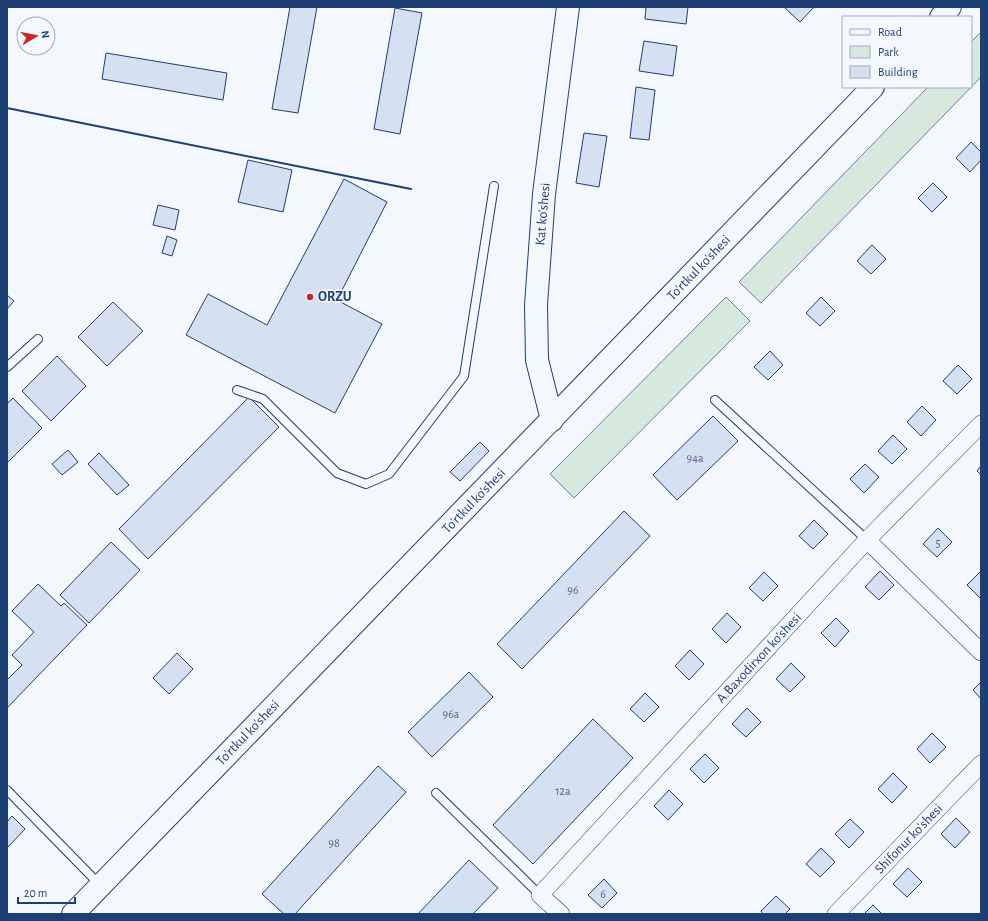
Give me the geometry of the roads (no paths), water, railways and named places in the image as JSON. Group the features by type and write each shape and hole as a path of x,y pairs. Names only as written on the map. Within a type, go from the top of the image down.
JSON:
{"main road":[{"name":"Kat ko'shesi","path":"552,420 536,360 536,305 544,194 568,7"},
{"path":"941,16 950,7"},
{"name":"To'rtkul ko'shesi","path":"73,914 872,88"}],"street":[{"name":"A.Baxodirxon ko'shesi","path":"540,895 867,540 981,424"},
{"path":"867,540 981,652"},
{"name":"Shifonur ko'shesi","path":"836,914 981,764"},
{"path":"540,895 561,914"}],"lane":[{"path":"237,390 263,399 337,473 366,484 389,474 464,376 494,186"},
{"path":"7,367 38,339"},
{"path":"715,400 867,540"},
{"path":"7,790 100,885"},
{"path":"436,794 540,895"}],"place":[{"name":"ORZU","path":"310,297"}]}
